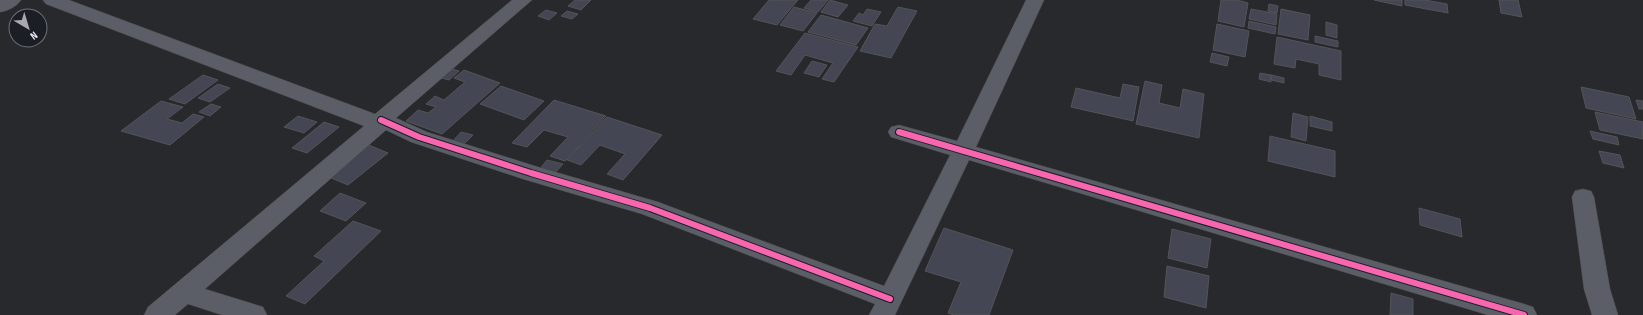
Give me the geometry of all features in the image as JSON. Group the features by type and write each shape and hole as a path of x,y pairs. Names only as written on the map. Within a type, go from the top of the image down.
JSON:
{"street":[{"path":"0,7 12,0"},
{"path":"52,0 427,139 531,173 650,208 886,307 964,151 1034,0"},
{"path":"157,315 380,122 524,0"},
{"path":"899,132 1524,315"},
{"path":"1583,197 1597,289 1605,315"},
{"path":"184,292 254,315"}],"building":[{"path":"575,0 591,0 581,10 568,6"},
{"path":"769,0 798,0 777,25 753,19"},
{"path":"811,0 828,0 818,12 804,8"},
{"path":"830,0 848,5 838,17 821,12"},
{"path":"1221,0 1237,0 1248,3 1244,27 1218,21"},
{"path":"1374,0 1402,0 1402,6"},
{"path":"1405,0 1425,0 1447,4 1448,13 1405,5"},
{"path":"1499,0 1518,0 1522,17 1501,13"},
{"path":"1269,4 1278,6 1277,13 1268,11"},
{"path":"794,7 817,13 803,31 780,25"},
{"path":"898,7 917,11 891,58 860,51 875,24 887,26"},
{"path":"867,9 881,12 872,26 853,21 859,13 863,15"},
{"path":"1251,9 1277,14 1276,25 1249,19"},
{"path":"1281,9 1310,15 1308,40 1278,34"},
{"path":"546,10 557,13 549,20 538,16"},
{"path":"567,11 578,14 572,19 561,16"},
{"path":"821,15 868,28 856,45 808,32"},
{"path":"1249,21 1276,27 1275,34 1248,28"},
{"path":"1326,22 1337,25 1337,38 1326,35"},
{"path":"1217,24 1249,31 1245,57 1213,50"},
{"path":"805,33 858,47 834,82 822,79 833,63 805,55 791,75 776,71"},
{"path":"1315,36 1338,41 1338,47 1315,42"},
{"path":"1277,37 1341,51 1341,80 1319,75 1319,64 1296,59 1295,68 1274,64"},
{"path":"1212,53 1229,57 1227,66 1210,62"},
{"path":"812,61 827,65 819,77 804,73"},
{"path":"449,68 459,71 449,80 438,77"},
{"path":"464,70 500,83 442,134 406,121 418,110 428,113 436,107 426,104 435,96 444,100 465,82 454,78"},
{"path":"1260,73 1271,75 1271,82 1259,79"},
{"path":"203,75 218,80 185,104 169,99"},
{"path":"1271,75 1284,78 1284,83 1271,80"},
{"path":"1145,81 1162,85 1159,103 1180,108 1183,89 1204,94 1199,138 1136,124"},
{"path":"218,84 230,88 210,102 198,98"},
{"path":"1123,84 1139,87 1133,121 1071,107 1076,88 1120,98"},
{"path":"501,86 544,101 524,120 480,104"},
{"path":"1581,87 1629,97 1636,119 1586,108"},
{"path":"554,100 606,116 565,161 550,156 568,137 544,130 527,147 512,143"},
{"path":"1636,100 1643,101 1643,109 1639,109"},
{"path":"161,101 183,107 167,119 182,123 193,114 204,117 170,145 121,131"},
{"path":"211,104 221,107 210,116 199,112"},
{"path":"1595,112 1643,122 1643,139 1600,130"},
{"path":"1293,113 1308,117 1306,141 1291,137"},
{"path":"298,116 317,122 304,133 284,127"},
{"path":"1310,116 1332,122 1332,131 1310,126"},
{"path":"607,117 662,135 623,180 607,174 625,154 600,145 581,165 567,160"},
{"path":"324,122 339,127 307,153 292,148"},
{"path":"1590,131 1617,137 1619,145 1593,139"},
{"path":"461,132 473,135 464,144 453,141"},
{"path":"1270,136 1335,151 1335,177 1268,161"},
{"path":"364,143 388,153 348,185 324,175"},
{"path":"1599,151 1620,155 1624,168 1603,163"},
{"path":"547,160 563,164 554,174 539,170"},
{"path":"340,193 366,203 346,221 320,211"},
{"path":"1419,208 1460,219 1462,237 1420,225"},
{"path":"353,221 381,231 305,304 286,296 324,261 314,256"},
{"path":"944,228 1013,250 989,315 954,315 948,313 961,282 925,271"},
{"path":"1172,229 1211,239 1207,268 1168,258"},
{"path":"1167,266 1209,276 1206,308 1164,297"},
{"path":"1391,293 1413,299 1413,315 1390,315"}],"cycle path":[{"path":"381,120 419,137 531,173 650,208 890,299"},
{"path":"899,132 1524,315"}]}
